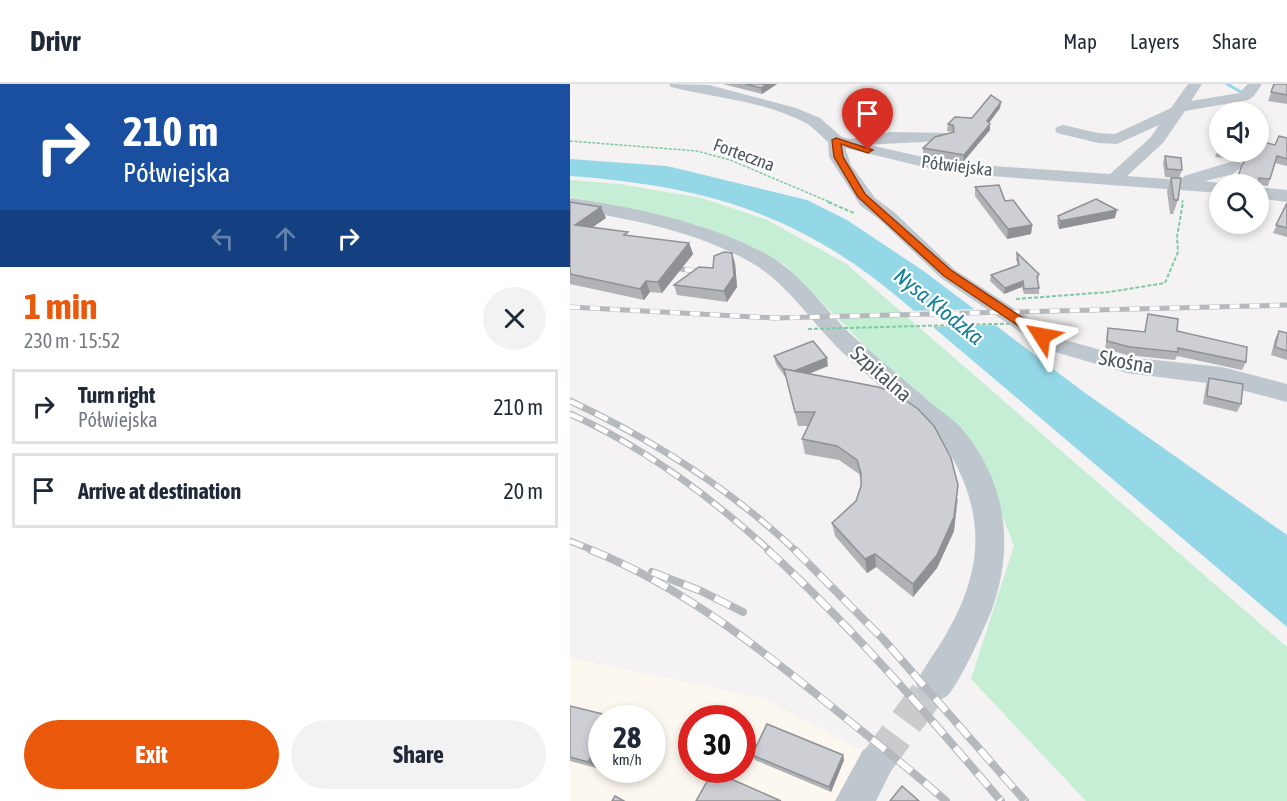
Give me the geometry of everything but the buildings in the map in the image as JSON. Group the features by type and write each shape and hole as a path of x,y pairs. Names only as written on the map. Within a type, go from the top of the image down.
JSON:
{"street":[{"name":"Półwiejska","path":"676,84 714,86 797,113 814,121 843,142 949,168 1209,187"},
{"path":"1158,103 1171,98 1243,97 1255,84"},
{"path":"1063,130 1098,138 1117,139 1166,114 1185,99"},
{"path":"1116,179 1119,173 1157,140 1185,99"},
{"path":"843,142 891,137 945,136"},
{"name":"Skośna","path":"843,142 838,157 861,195 948,274 1053,344 1127,365 1222,376 1287,393"},
{"path":"1184,185 1194,178 1227,171 1234,166"},
{"path":"1269,194 1287,196"},
{"name":"Szpitalna","path":"570,204 661,223 710,238 774,268 838,336 953,437 982,489 989,511 990,563 985,588 965,634 954,657 934,684"},
{"path":"855,801 876,763"}],"path":[{"name":"Forteczna","path":"570,141 697,151 730,160 858,215"},
{"path":"993,303 1090,295 1165,283 1178,252 1177,237 1183,212 1184,185"},
{"path":"808,329 1034,323"}],"shaded area":[{"path":"570,658 763,698 862,751 837,801 570,801"}],"green space":[{"path":"570,180 619,184 702,198 765,219 845,263 1287,647 1287,801 1086,801 971,679 1014,546 983,465 784,264 698,225 570,197"}],"water":[{"name":"Nysa Kłodzka","path":"570,159 667,166 807,200 847,220 925,272 1081,390 1287,535 1287,627 900,299 823,244 785,224 705,196 663,187 570,176"}],"pier":[{"path":"977,309 999,325 928,327 910,311"}],"waterway":[{"path":"1227,84 1241,92"}],"tunnel":[{"path":"876,763 934,684"}],"railway":[{"path":"665,267 704,272"},
{"path":"570,307 775,318 1287,305"},
{"path":"570,401 631,432 689,467 744,506 796,551"},
{"path":"570,414 623,441 675,474 724,511 770,551"},
{"path":"570,541 595,551"},
{"path":"591,550 658,582 720,621 808,688 946,801"},
{"path":"768,550 859,640 1001,801"},
{"path":"796,551 884,640 1025,801"},
{"path":"652,572 701,591 743,612"}],"route":[{"path":"868,150 836,140 838,157 861,195 887,216 948,274 1042,336"}]}
